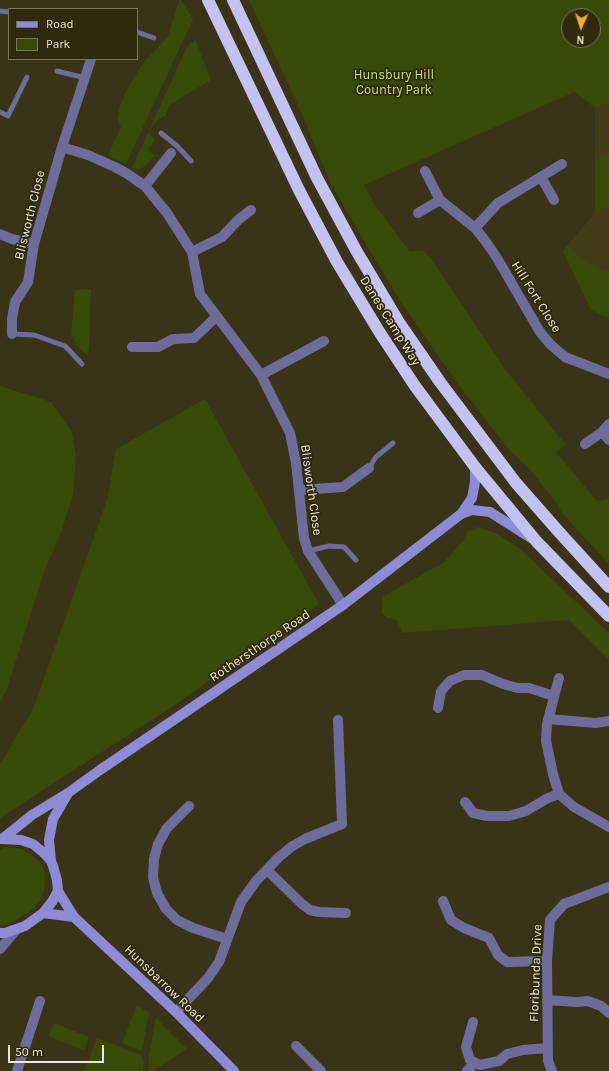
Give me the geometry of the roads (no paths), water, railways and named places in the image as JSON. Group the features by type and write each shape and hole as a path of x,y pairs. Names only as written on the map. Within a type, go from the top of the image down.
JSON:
{"highway":[{"name":"Danes Camp Way","path":"208,0 299,190 337,262 410,380 475,467 538,542 609,616"},
{"name":"Danes Camp Way","path":"233,0 317,178 357,252 400,324 440,382 516,483 609,587"}],"street":[{"name":"Blisworth Close","path":"12,334 12,319 15,302 28,282 34,244 62,147 91,60"},
{"name":"Blisworth Close","path":"62,147 88,155 115,167 145,186 167,213 192,252 200,294 261,375 290,434 296,464 302,526 308,551 343,606"},
{"path":"145,186 174,150"},
{"path":"475,228 498,203 562,164"},
{"name":"Hill Fort Close","path":"425,171 440,200 475,228 484,238 498,258 540,332 550,344 565,356 609,374"},
{"path":"541,177 554,200"},
{"path":"418,213 440,200"},
{"path":"192,252 222,237 238,220 251,210"},
{"path":"0,234 12,239 34,244"},
{"path":"132,347 158,347 173,339 194,338 216,317"},
{"path":"261,375 324,341"},
{"path":"585,444 602,432 609,424"},
{"path":"602,432 609,440"},
{"name":"Rothersthorpe Road","path":"462,514 472,498 475,467"},
{"path":"299,490 343,487 369,468"},
{"name":"Rothersthorpe Road","path":"1,839 32,815 68,793 343,606 462,514 472,510 490,512 538,542"},
{"path":"438,708 441,691 450,681 464,675 482,675 503,684 518,688 529,688 554,696"},
{"path":"559,678 548,719 546,741 559,794 574,807 609,827"},
{"path":"548,719 596,723 609,721"},
{"path":"176,1012 208,978 219,962 241,902 256,881 291,847 310,836 342,824 338,720"},
{"name":"Rothersthorpe Road","path":"58,892 58,880 51,861 49,840 53,819 68,793"},
{"path":"465,802 473,813 487,816 509,816 526,811 548,798 559,794"},
{"path":"189,806 167,828 158,844 154,859 153,877 157,893 166,909 177,920 193,928 227,939"},
{"name":"Rothersthorpe Road","path":"1,839 21,840 33,844 51,861"},
{"path":"267,870 310,910 319,912 346,912"},
{"name":"Floribunda Drive","path":"552,1071 548,1061 547,1000 547,962 550,920 564,904 609,887"},
{"path":"0,933 16,930 25,926 43,913 58,892"},
{"name":"Hunsbarrow Road","path":"58,892 74,917 176,1012 234,1071"},
{"path":"443,901 452,920 464,928 488,938 498,955 507,962 547,962"},
{"path":"43,913 74,917"},
{"path":"0,949 16,930"},
{"path":"547,1000 577,1002 588,1001 601,1006 609,1013"},
{"path":"17,1071 40,1002"},
{"path":"473,1022 466,1048 470,1060 480,1065 499,1061 507,1054 523,1050 548,1048"},
{"path":"296,1046 321,1071"},
{"path":"467,1071 475,1062"}],"lane":[{"path":"138,32 154,38"},
{"path":"57,72 85,78"},
{"path":"0,112 8,116 27,77"},
{"path":"161,133 174,150 191,161"},
{"path":"12,334 34,335 65,346 82,364"},
{"path":"369,468 376,457 393,443"},
{"path":"308,551 329,546 344,547 356,560"}],"park label":[{"name":"Hunsbury Hill Country Park","path":"394,82"}]}
